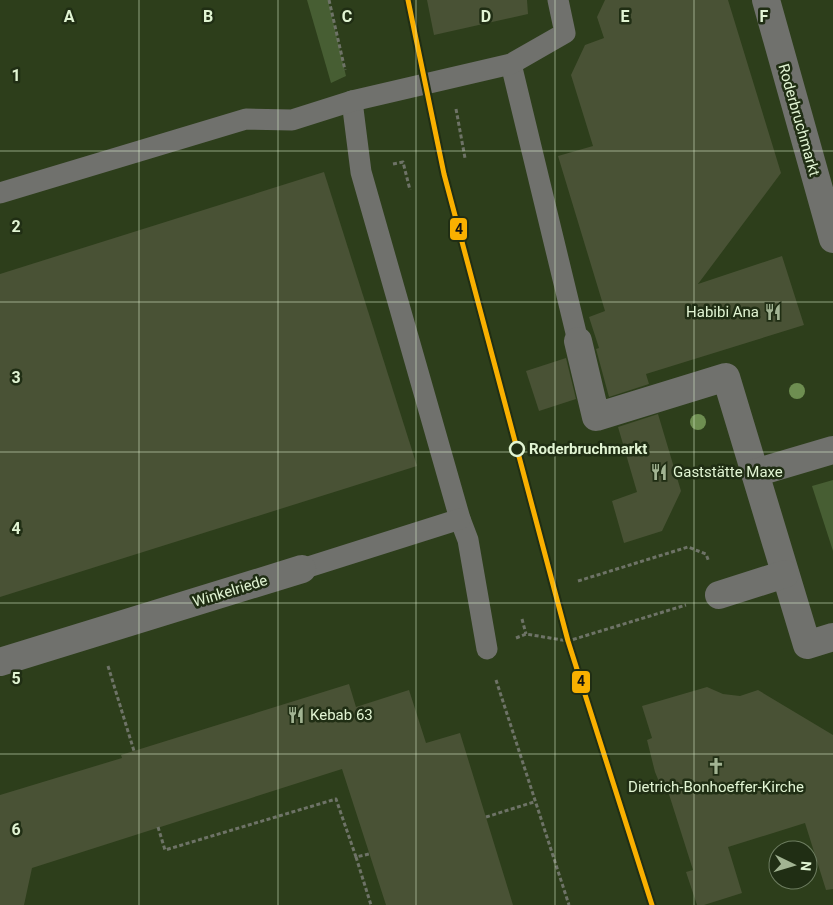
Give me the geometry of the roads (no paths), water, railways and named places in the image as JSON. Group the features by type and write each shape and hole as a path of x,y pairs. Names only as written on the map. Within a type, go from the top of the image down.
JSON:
{"street":[{"name":"Roderbruchmarkt","path":"766,0 833,239"},
{"path":"578,341 596,417 726,378 807,645 833,636"},
{"path":"754,473 833,450"},
{"name":"Winkelriede","path":"0,662 302,569"},
{"path":"719,595 785,574"}],"lane":[{"path":"0,193 246,119 292,120 352,101 510,64 565,33 558,0"},
{"path":"510,64 578,341"},
{"path":"352,101 361,172 460,519 468,540 487,649"},
{"name":"Winkelriede","path":"302,569 460,519"}],"place":[{"name":"Habibi Ana","path":"773,312"},
{"name":"Roderbruchmarkt","path":"517,449"},
{"name":"Gaststätte Maxe","path":"659,472"},
{"name":"Kebab 63","path":"296,715"},
{"name":"Dietrich-Bonhoeffer-Kirche","path":"716,766"}]}
